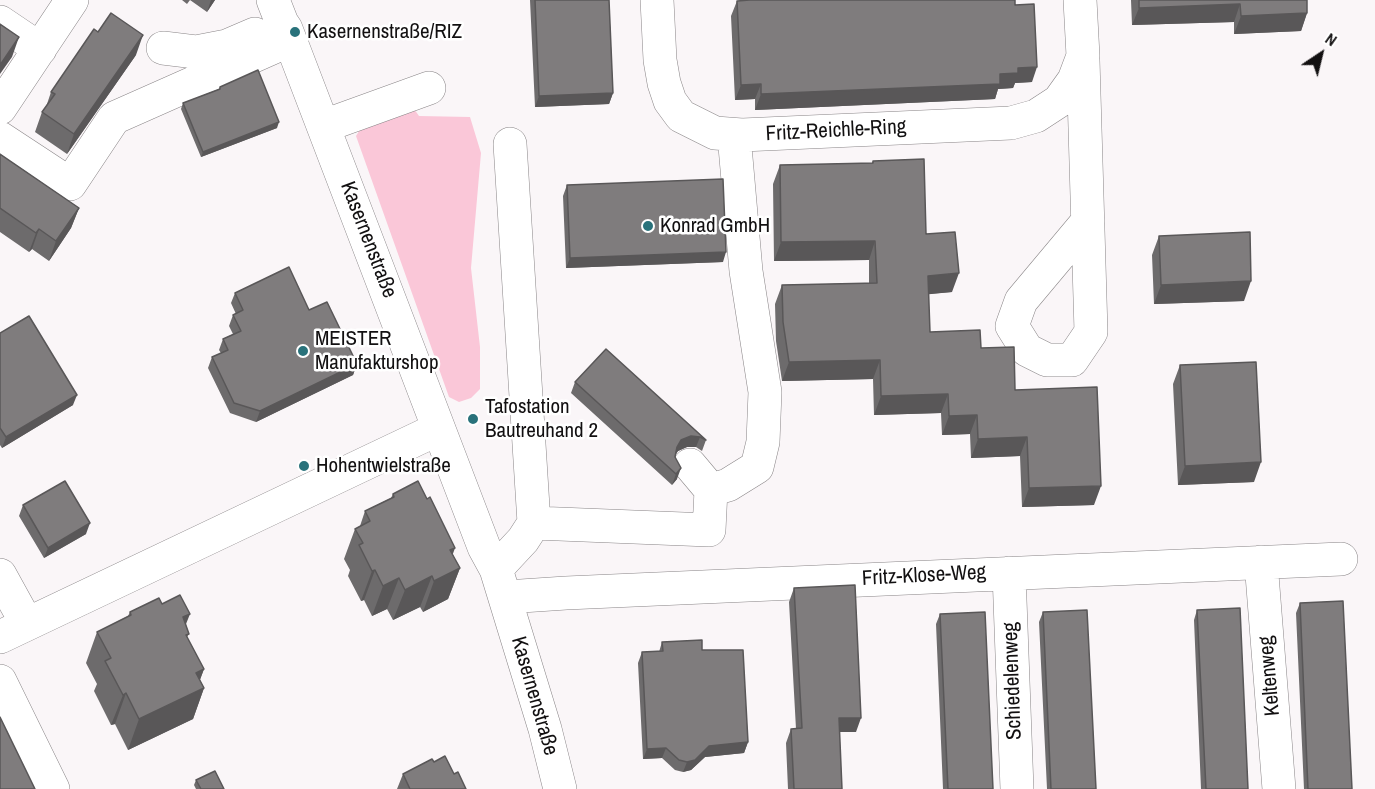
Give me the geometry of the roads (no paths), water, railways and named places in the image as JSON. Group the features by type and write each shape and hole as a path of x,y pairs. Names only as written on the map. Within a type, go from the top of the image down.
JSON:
{"street":[{"path":"0,108 72,0"},
{"name":"Fritz-Reichle-Ring","path":"657,0 660,60 670,101 681,116 715,133 734,135 1011,123 1036,116 1059,101 1074,80 1083,56"},
{"name":"Fritz-Reichle-Ring","path":"1080,0 1088,221"},
{"path":"162,48 196,52 227,46 282,21"},
{"path":"0,138 70,184 114,118 282,21"},
{"name":"Kasernenstraße","path":"282,21 417,369 438,429 484,547 501,583 545,729 560,789"},
{"path":"0,22 40,49"},
{"path":"324,126 429,88"},
{"path":"711,490 728,485 757,467 763,442 765,392 746,272 734,135"},
{"path":"501,583 534,523 510,144"},
{"path":"0,575 14,631 438,429"},
{"path":"534,523 709,530 711,490 690,465"},
{"name":"Fritz-Klose-Weg","path":"501,583 578,592 1341,559"},
{"name":"Keltenweg","path":"1261,562 1279,789"},
{"name":"Schiedelenweg","path":"1009,573 1017,789"},
{"path":"0,681 52,789"}],"place":[{"name":"Kasernenstraße/RIZ","path":"295,32"},
{"name":"Konrad GmbH","path":"648,226"},
{"name":"MEISTER Manufakturshop","path":"303,351"},
{"name":"Tafostation Bautreuhand 2","path":"473,419"},
{"name":"Hohentwielstraße","path":"304,466"}]}
